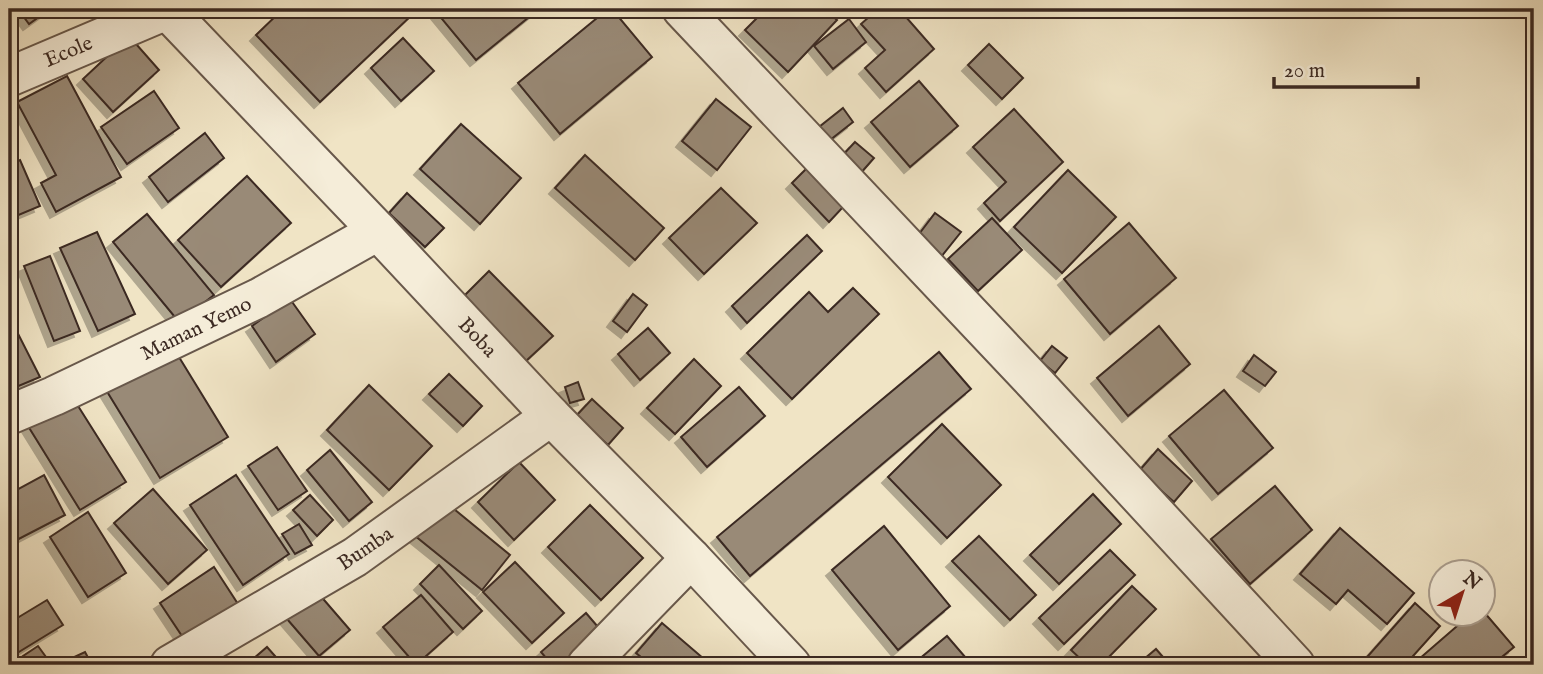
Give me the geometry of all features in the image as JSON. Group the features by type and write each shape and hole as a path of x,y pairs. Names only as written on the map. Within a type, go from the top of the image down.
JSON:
{"street":[{"name":"Ecole","path":"9,77 166,9"},
{"name":"Boba","path":"166,9 790,665"},
{"path":"682,9 1036,384 1295,665"},
{"name":"Maman Yemo","path":"9,415 260,298 378,231"},
{"name":"Bumba","path":"170,665 355,556 551,416"},
{"path":"587,665 691,558"}],"building":[{"path":"18,9 50,9 29,24"},
{"path":"283,9 410,9 414,13 320,102 256,35"},
{"path":"442,9 539,9 476,60 437,13"},
{"path":"608,9 612,9 652,57 560,134 518,83"},
{"path":"766,9 825,9 837,20 788,72 745,30"},
{"path":"878,9 899,9 934,49 886,92 865,68 885,50 861,24"},
{"path":"849,19 866,42 833,69 814,46"},
{"path":"129,36 159,70 113,112 83,79"},
{"path":"403,38 434,71 401,101 371,68"},
{"path":"989,44 1023,78 1002,99 968,65"},
{"path":"67,76 121,177 56,212 41,183 56,175 17,102"},
{"path":"919,81 958,126 910,167 871,122"},
{"path":"154,91 179,128 127,164 101,127"},
{"path":"716,99 751,127 717,170 682,141"},
{"path":"843,108 853,122 825,144 814,131"},
{"path":"1014,109 1063,162 1000,221 984,203 1006,182 973,147"},
{"path":"461,124 521,178 480,224 420,169"},
{"path":"205,133 224,158 168,202 149,177"},
{"path":"855,142 874,158 860,174 840,158"},
{"path":"585,155 664,228 635,260 555,188"},
{"path":"20,160 40,206 9,219 9,165"},
{"path":"808,167 844,206 829,222 792,183"},
{"path":"1068,170 1116,217 1062,273 1014,227"},
{"path":"247,176 291,223 221,287 178,240"},
{"path":"721,188 757,223 704,274 669,238"},
{"path":"407,193 444,228 425,247 389,213"},
{"path":"935,213 961,232 941,257 916,238"},
{"path":"147,214 214,295 179,322 113,242"},
{"path":"992,218 1022,250 978,291 948,259"},
{"path":"1129,223 1176,278 1110,334 1064,279"},
{"path":"97,232 135,314 98,331 60,248"},
{"path":"807,235 822,251 747,323 732,306"},
{"path":"50,256 80,331 54,341 24,266"},
{"path":"489,271 553,336 526,361 464,296"},
{"path":"853,288 879,314 792,399 747,353 809,292 828,312"},
{"path":"633,294 647,305 627,332 613,321"},
{"path":"290,299 315,334 276,362 252,326"},
{"path":"9,316 40,377 9,390"},
{"path":"1159,326 1190,364 1128,416 1097,378"},
{"path":"648,328 670,353 640,380 618,354"},
{"path":"171,344 228,437 160,478 103,385"},
{"path":"1052,346 1067,358 1055,373 1040,361"},
{"path":"939,352 971,389 750,576 717,537"},
{"path":"1254,355 1276,372 1265,386 1243,371"},
{"path":"694,359 721,386 675,434 647,408"},
{"path":"449,374 482,406 463,426 429,394"},
{"path":"578,382 584,399 570,403 565,387"},
{"path":"369,385 432,446 389,490 327,430"},
{"path":"739,387 765,416 707,467 681,437"},
{"path":"1224,390 1273,448 1218,494 1169,436"},
{"path":"73,398 126,482 80,510 28,426"},
{"path":"592,399 623,428 608,445 576,416"},
{"path":"942,424 1001,485 947,538 888,477"},
{"path":"277,447 307,491 278,510 248,466"},
{"path":"1158,449 1192,481 1174,502 1139,471"},
{"path":"330,450 372,502 349,521 307,470"},
{"path":"519,462 555,500 514,540 478,502"},
{"path":"44,475 65,515 9,544 9,494"},
{"path":"236,475 289,554 243,585 190,505"},
{"path":"1275,486 1312,530 1250,584 1211,539"},
{"path":"153,489 207,550 168,584 114,523"},
{"path":"1093,494 1121,524 1059,584 1030,555"},
{"path":"310,495 333,520 317,536 293,510"},
{"path":"443,500 510,555 482,590 414,535"},
{"path":"590,505 643,558 601,600 548,547"},
{"path":"88,512 126,573 88,597 50,537"},
{"path":"299,524 312,545 295,554 282,534"},
{"path":"884,526 950,606 898,650 832,570"},
{"path":"1340,528 1414,593 1387,624 1348,590 1336,604 1300,574"},
{"path":"979,536 1036,595 1010,620 952,561"},
{"path":"1110,550 1135,575 1064,644 1039,618"},
{"path":"515,562 564,613 532,643 483,592"},
{"path":"439,565 482,611 463,629 420,584"},
{"path":"214,567 238,604 184,639 160,603"},
{"path":"312,586 350,630 319,656 281,612"},
{"path":"1132,586 1156,609 1101,665 1087,665 1071,650"},
{"path":"421,595 453,632 416,665 383,627"},
{"path":"47,600 63,625 9,658 9,623"},
{"path":"1415,603 1428,615 1428,628 1438,628 1405,665 1360,665"},
{"path":"586,613 604,634 567,665 552,665 541,652"},
{"path":"662,623 711,665 651,665 636,653"},
{"path":"1455,628 1498,628 1514,647 1492,665 1425,665 1419,659"},
{"path":"947,636 972,665 912,665"},
{"path":"38,646 46,657 35,665 30,665 23,656"},
{"path":"267,647 283,665 246,665"},
{"path":"1156,649 1170,665 1137,665"},
{"path":"85,652 92,665 57,665"}]}
